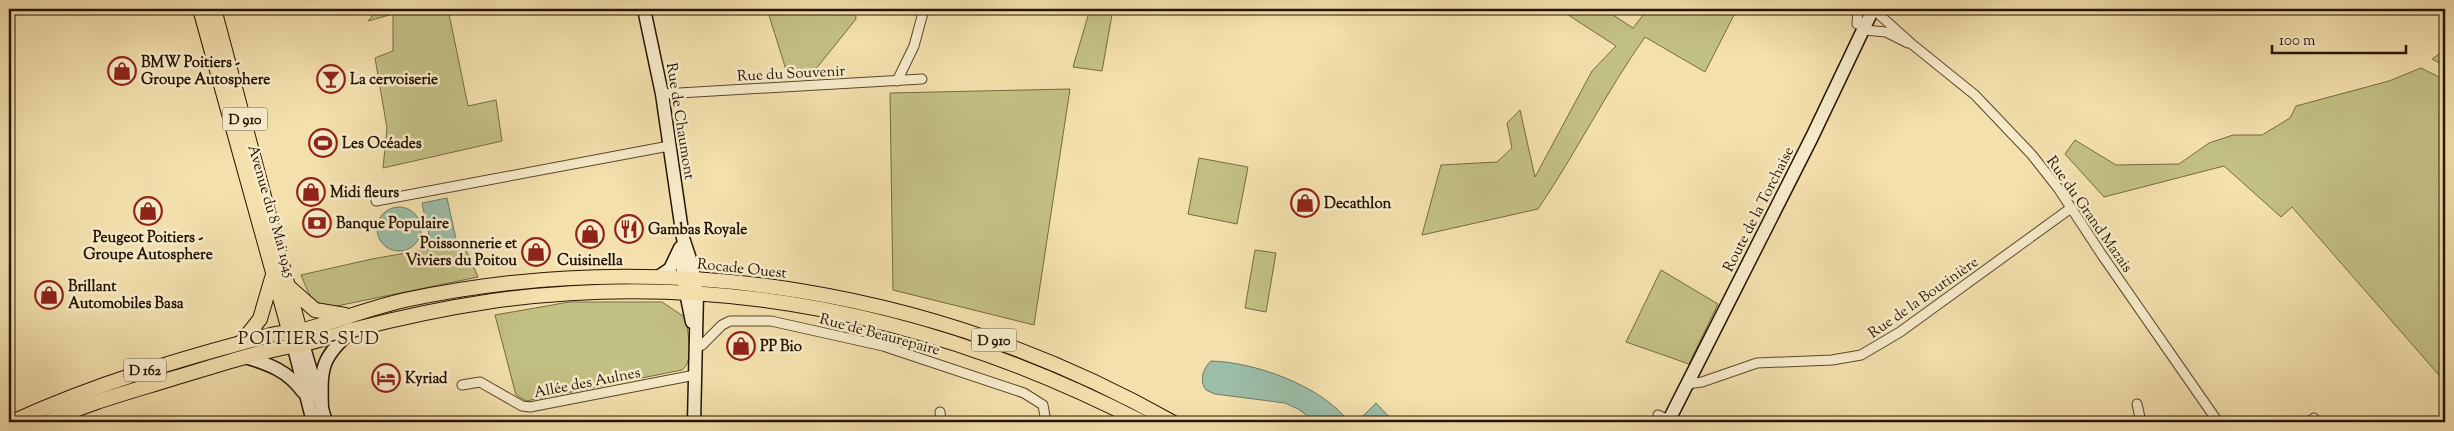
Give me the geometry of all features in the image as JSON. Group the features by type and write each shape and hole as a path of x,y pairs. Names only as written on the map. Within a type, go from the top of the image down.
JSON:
{"main road":[{"name":"Avenue du 8 Mai 1945","path":"200,9 273,276 324,417"},
{"name":"Avenue du 8 Mai 1945","path":"214,9 289,286 307,398 314,422"},
{"name":"Rue de Chaumont","path":"644,9 662,94 691,293 696,342 694,422"},
{"name":"Route de la Torchaise","path":"1665,419 1687,384 1767,227 1860,27 1873,9"},
{"path":"658,277 670,269 678,254 683,238"},
{"path":"241,343 260,319 273,276"},
{"name":"Rocade Ouest","path":"297,338 350,316 406,300 489,286 568,278 689,278 829,295 958,328 1073,372 1172,422"},
{"name":"D 910","path":"289,286 304,302 316,310 350,316"},
{"name":"Rocade Ouest","path":"297,338 354,330 454,308 534,296 610,292 691,293 826,310 916,330 1027,368 1142,422"},
{"path":"324,417 322,377 325,362 334,349 354,330"},
{"name":"D 162","path":"12,422 52,404 126,377 241,343 284,332 297,338"},
{"name":"D 162","path":"47,422 91,404 245,357 297,338"},
{"path":"245,357 280,370 296,382 307,398"},
{"path":"91,404 114,390 126,377 137,389"}],"street":[{"path":"897,81 914,46 924,9"},
{"path":"1858,9 1860,27"},
{"name":"Rue du Grand Mazais","path":"1873,9 1913,45 1975,95 2012,131 2058,188 2218,422"},
{"name":"Rue du Grand Mazais","path":"1860,27 1886,32 1913,45"},
{"name":"Rue du Souvenir","path":"662,94 922,79"},
{"path":"376,201 669,146"},
{"name":"Rue de la Boutinière","path":"1687,384 1702,382 1757,362 1832,360 1862,354 1900,332 2071,208"},
{"name":"Rue de Beaurepaire","path":"696,342 702,345 722,325 730,321 756,320 790,324 884,346 1024,393 1043,405 1046,422"},
{"name":"Allée des Aulnes","path":"462,385 480,382 522,406 530,407 694,375"},
{"path":"2137,404 2141,422"},
{"path":"940,412 941,422"}],"shaded area":[{"path":"378,9 448,9 468,106 496,100 502,141 383,168 387,128 375,58 393,51 393,14 368,21"},
{"path":"767,9 855,9 856,19 811,75 788,76"},
{"path":"1090,9 1113,9 1102,71 1073,67"},
{"path":"1559,9 1604,9 1633,28 1648,9 1658,14 1661,9 1737,9 1705,72 1645,37 1617,79 1538,209 1422,235 1441,165 1497,162 1512,148 1507,123 1520,110 1535,177 1592,71 1616,46"},
{"path":"2445,50 2445,66 2432,59"},
{"path":"2421,68 2445,80 2445,382 2292,207 2281,217 2224,166 2104,197 2065,154 2075,140 2116,165 2179,164 2209,143 2233,135 2262,135 2290,118 2296,106 2389,81"},
{"path":"1070,89 1034,325 893,290 890,93"},
{"path":"1199,158 1248,167 1237,224 1188,214"},
{"path":"447,198 456,239 431,244 422,203"},
{"path":"399,207 411,211 417,217 421,229 417,241 411,247 399,251 387,247 381,241 377,229 381,217 387,211"},
{"path":"463,243 478,277 332,307 319,303 311,297 301,275 372,259"},
{"path":"1255,250 1276,253 1266,312 1245,308"},
{"path":"1661,270 1718,304 1689,364 1626,342"},
{"path":"569,302 662,302 686,318 689,353 686,366 682,370 526,401 516,395 495,315"},
{"path":"1211,361 1247,366 1286,378 1322,397 1349,422 1316,422 1298,409 1285,403 1215,394 1206,390 1202,379 1204,371"},
{"path":"1376,403 1394,422 1369,422 1363,416"}],"place":[{"name":"BMW Poitiers - Groupe Autosphere","path":"122,71"},
{"name":"La cervoiserie","path":"331,79"},
{"name":"Les Océades","path":"323,143"},
{"name":"Midi fleurs","path":"311,192"},
{"name":"Decathlon","path":"1305,203"},
{"name":"Peugeot Poitiers - Groupe Autosphere","path":"148,211"},
{"name":"Banque Populaire","path":"317,223"},
{"name":"Gambas Royale","path":"629,229"},
{"name":"Cuisinella","path":"590,234"},
{"name":"Poissonnerie et Viviers du Poitou","path":"536,252"},
{"name":"Brillant Automobiles Basa","path":"49,295"},
{"name":"PP Bio","path":"741,346"},
{"name":"Kyriad","path":"386,378"}],"district":[{"name":"POITIERS-SUD","path":"309,338"}]}
